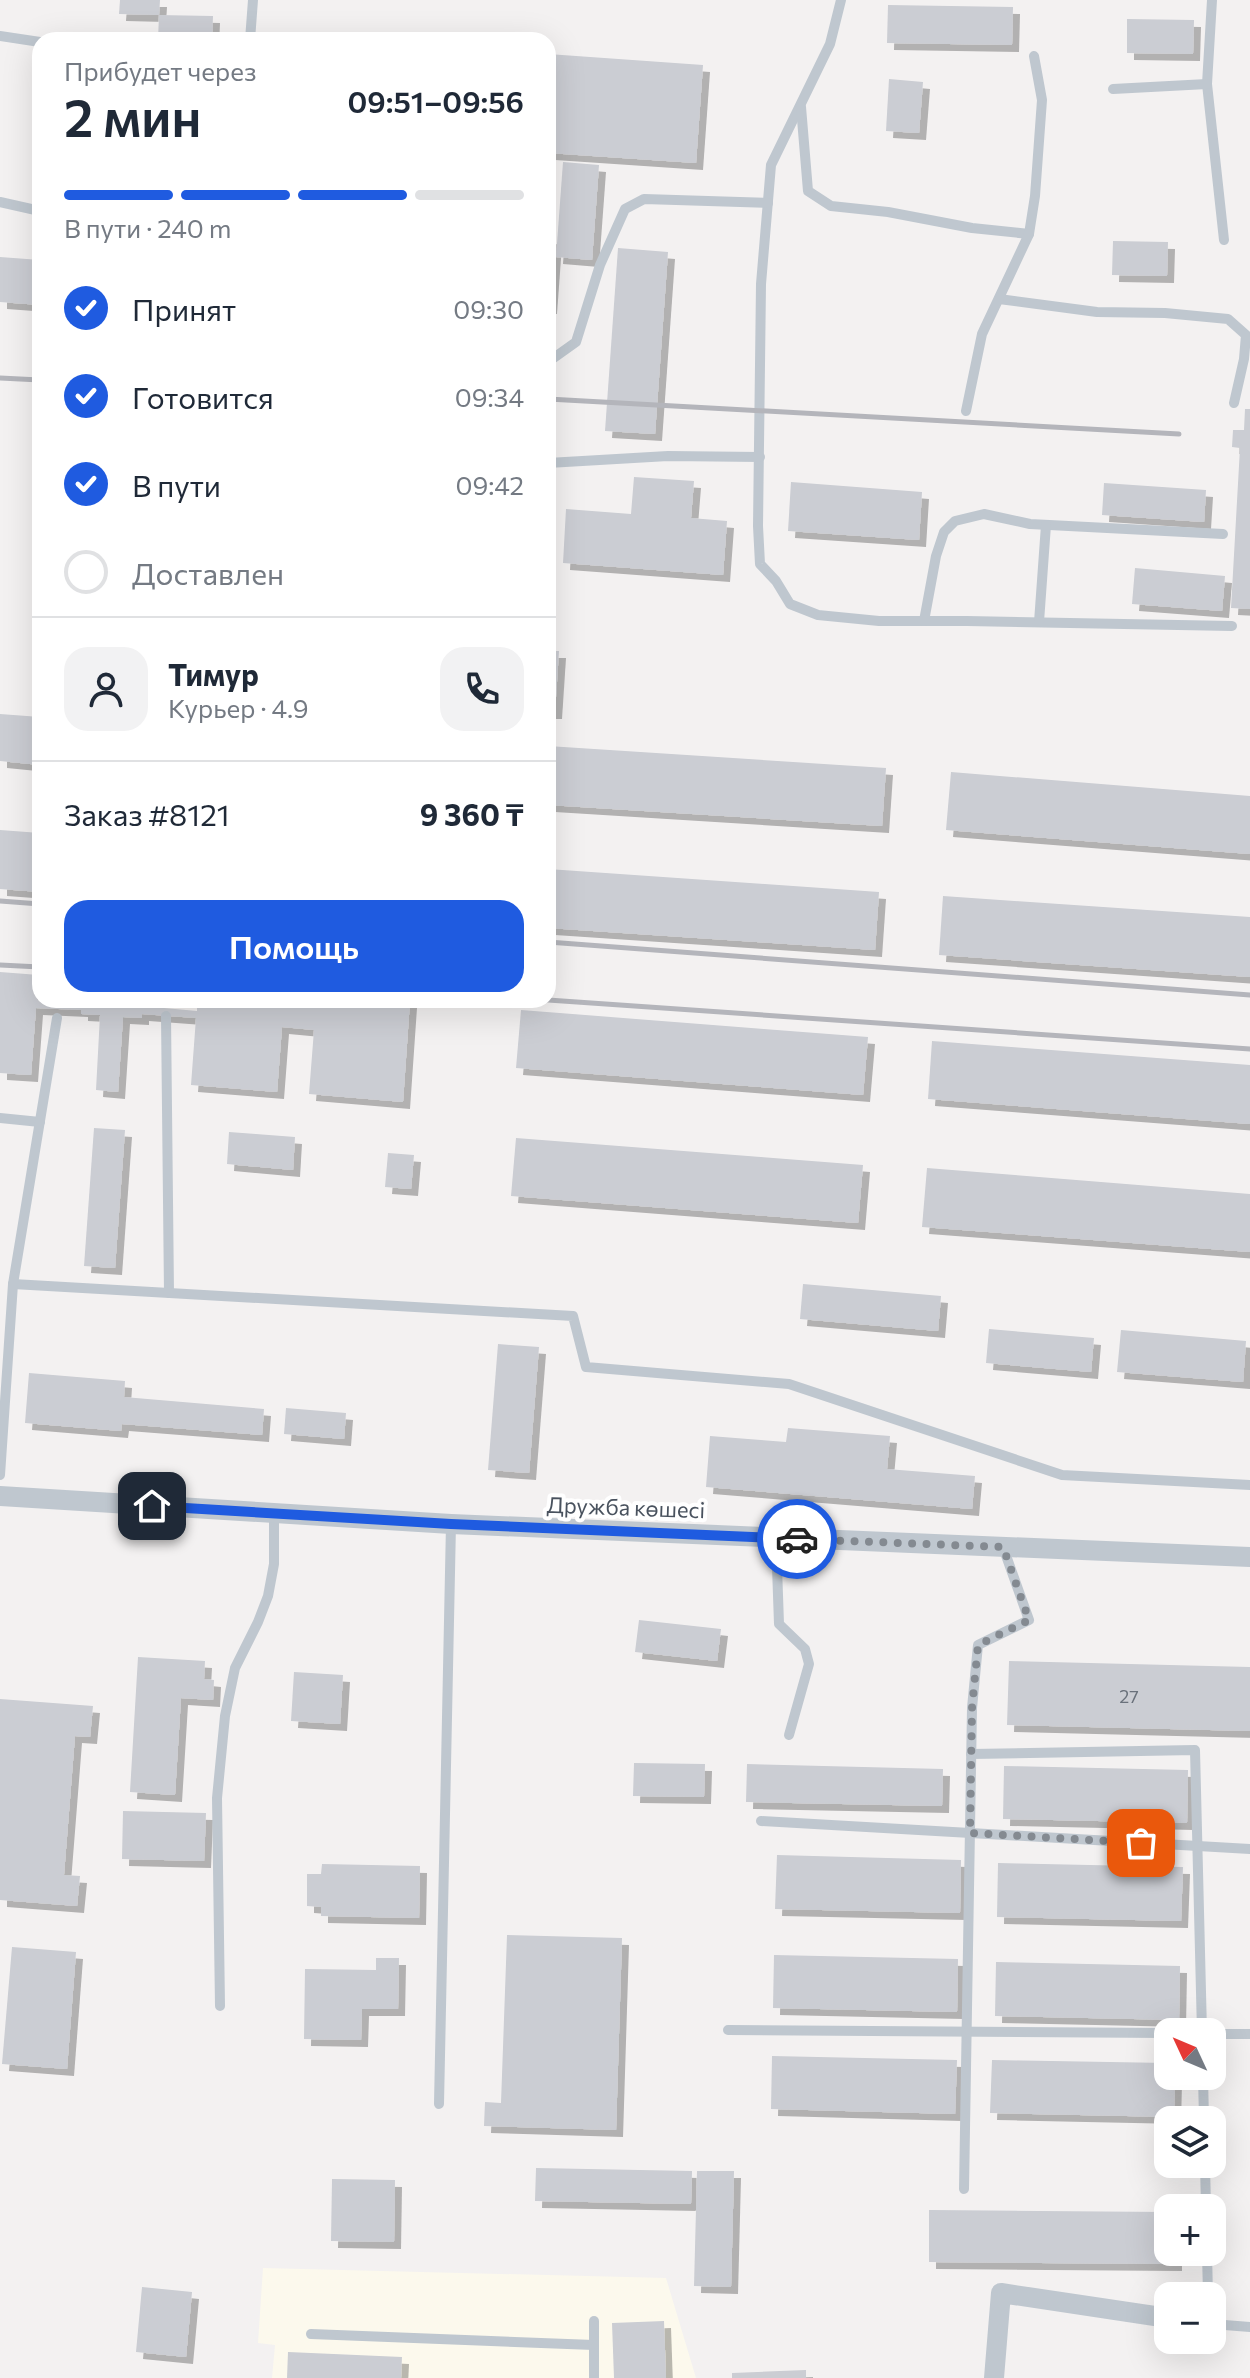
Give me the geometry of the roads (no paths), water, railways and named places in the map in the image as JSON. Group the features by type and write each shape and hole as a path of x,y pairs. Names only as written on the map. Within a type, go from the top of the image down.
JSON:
{"street":[{"name":"Дружба көшесі","path":"0,1496 451,1524 1250,1557"},
{"path":"994,2378 1001,2293 1154,2316"}],"lane":[{"path":"251,32 253,0"},
{"path":"841,0 830,44 771,165 761,284 760,564 776,581 790,604 818,615 879,621 1232,626"},
{"path":"1212,0 1207,84 1224,240"},
{"path":"0,36 32,41"},
{"path":"966,411 982,334 1029,234 1042,100 1034,56"},
{"path":"1113,89 1207,84"},
{"path":"801,105 808,191 831,206 1029,234"},
{"path":"556,356 576,342 600,265 625,209 644,199 768,203"},
{"path":"0,202 32,209"},
{"path":"999,299 1097,312 1165,313 1228,319 1246,335 1234,403"},
{"path":"556,463 668,456 760,457"},
{"path":"924,621 936,556 944,532 955,521 984,514 1046,525 1223,534"},
{"path":"1039,622 1046,525"},
{"path":"166,1016 169,1293"},
{"path":"0,1475 13,1284 57,1018"},
{"path":"0,1118 40,1122"},
{"path":"13,1284 573,1316 586,1367 789,1384 1062,1475 1250,1485"},
{"path":"220,2006 217,1798 225,1716 235,1668 268,1596 274,1564 274,1513"},
{"path":"439,2104 451,1524"},
{"path":"776,1538 779,1624 805,1649 809,1664 789,1735"},
{"path":"964,2189 972,1708 978,1645 1029,1620 1003,1547"},
{"path":"971,1754 1195,1750 1202,2018"},
{"path":"761,1821 1250,1849"},
{"path":"728,2030 1154,2033"},
{"path":"1226,2034 1250,2034"},
{"path":"594,2321 594,2378"},
{"path":"1226,2325 1250,2327"},
{"path":"311,2334 594,2345"}],"railway":[{"path":"0,378 32,380"},
{"path":"556,399 1179,434"},
{"path":"0,901 32,903"},
{"path":"556,943 1250,995"},
{"path":"0,965 32,967"},
{"path":"556,1001 1250,1049"}]}
